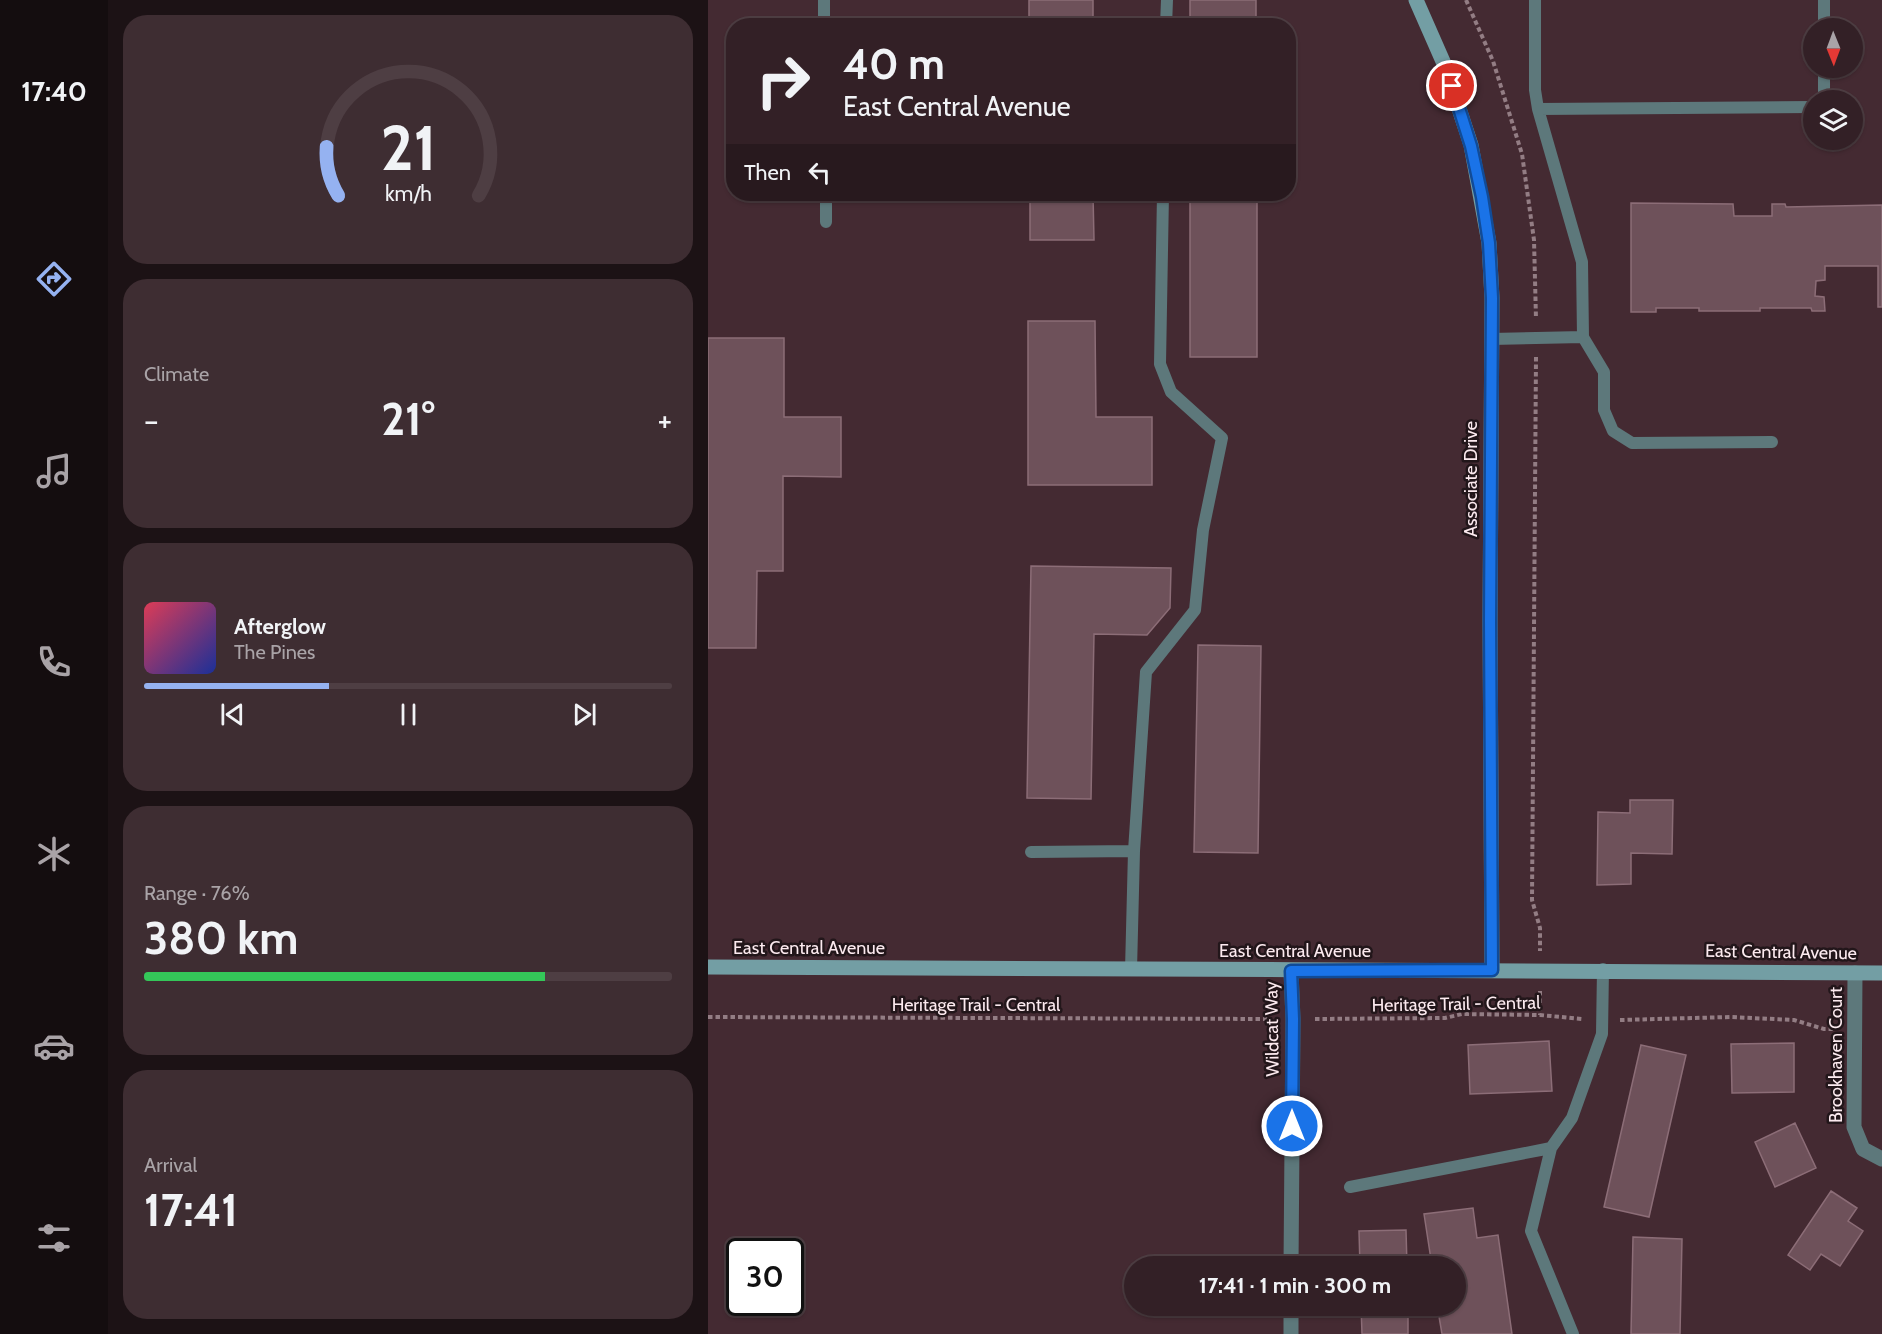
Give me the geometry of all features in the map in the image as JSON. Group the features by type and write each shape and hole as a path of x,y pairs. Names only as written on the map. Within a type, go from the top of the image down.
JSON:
{"main road":[{"name":"Associate Drive","path":"1416,0 1445,66 1471,146 1489,243 1492,298 1492,970"},
{"name":"East Central Avenue","path":"708,967 1291,971 1603,969 1882,973"}],"street":[{"name":"Wildcat Way","path":"1291,971 1293,1019 1291,1256"},
{"name":"Brookhaven Court","path":"1855,973 1854,1127 1863,1149 1882,1159"},
{"path":"1291,1316 1291,1334"}],"lane":[{"path":"824,0 824,18"},
{"path":"1166,18 1167,0"},
{"path":"1535,0 1538,109 1582,262 1583,337 1604,372 1604,410 1613,431 1632,443 1772,442"},
{"path":"1824,0 1824,18"},
{"path":"1538,109 1803,107"},
{"path":"826,201 826,222"},
{"path":"1131,970 1134,851 1146,672 1195,610 1203,530 1222,438 1171,392 1160,364 1163,201"},
{"path":"1491,339 1583,337"},
{"path":"1031,852 1134,851"},
{"path":"1573,1334 1531,1231 1551,1148 1572,1118 1602,1035 1603,969"},
{"path":"1350,1186 1551,1148"}],"path":[{"path":"1466,0 1492,61 1522,154 1534,240 1536,314"},
{"path":"1536,362 1532,900 1540,928"},
{"path":"1540,1009 1540,1015"},
{"name":"Heritage Trail - Central","path":"1339,1020 1445,1018 1462,1014 1540,1015 1573,1019"},
{"name":"Heritage Trail - Central","path":"708,1017 1244,1019"},
{"path":"1630,1021 1730,1017 1794,1020 1824,1029"}],"building":[{"path":"1029,0 1093,0 1093,18 1029,18"},
{"path":"1190,0 1256,0 1256,18 1190,18"},
{"path":"1030,201 1093,201 1094,240 1030,240"},
{"path":"1190,201 1257,201 1257,357 1190,357"},
{"path":"1631,203 1733,204 1734,216 1772,216 1772,204 1785,204 1786,207 1882,205 1882,307 1878,307 1878,266 1825,266 1825,280 1816,281 1815,296 1824,297 1825,311 1812,311 1811,308 1699,311 1699,308 1656,308 1656,312 1631,312"},
{"path":"1028,321 1095,321 1096,417 1152,417 1152,485 1028,485"},
{"path":"708,338 784,338 784,417 841,417 841,477 783,476 783,571 757,571 756,648 708,648"},
{"path":"1031,566 1171,568 1170,608 1147,635 1094,634 1091,799 1027,798"},
{"path":"1198,645 1261,646 1258,853 1194,852"},
{"path":"1630,800 1673,800 1672,854 1631,853 1631,884 1597,885 1598,812 1630,813"},
{"path":"1549,1041 1552,1091 1470,1094 1468,1045"},
{"path":"1794,1043 1794,1092 1732,1093 1731,1044"},
{"path":"1641,1045 1686,1055 1649,1217 1604,1207"},
{"path":"1795,1123 1816,1168 1775,1187 1755,1142"},
{"path":"1831,1191 1857,1208 1848,1221 1863,1231 1840,1266 1821,1254 1810,1270 1788,1255"},
{"path":"1473,1208 1477,1238 1498,1235 1512,1334 1442,1334 1439,1316 1466,1316 1466,1256 1430,1256 1424,1214"},
{"path":"1406,1230 1407,1256 1360,1256 1359,1231"},
{"path":"1633,1237 1682,1239 1680,1334 1631,1334"},
{"path":"1361,1316 1408,1316 1408,1334 1362,1334"}],"route":[{"path":"1292,1126 1291,971 1492,970 1490,621 1492,298 1489,243 1482,197 1471,146 1452,86"}]}
